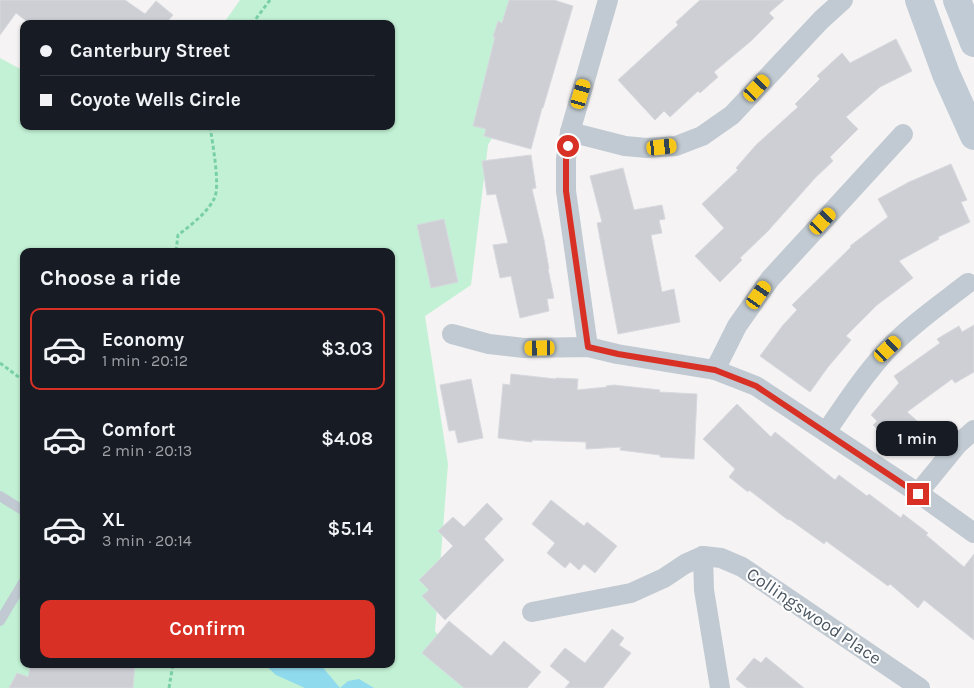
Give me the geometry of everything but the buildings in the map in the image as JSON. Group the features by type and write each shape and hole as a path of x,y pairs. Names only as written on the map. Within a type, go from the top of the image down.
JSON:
{"main road":[{"path":"919,0 946,74 974,136"},
{"path":"957,0 974,43"}],"street":[{"path":"588,347 566,191 566,159 570,132 608,0"},
{"path":"570,132 625,146 647,148 676,146 702,136 732,115 821,20 843,0"},
{"path":"715,370 737,326 770,279 903,134"},
{"path":"826,432 865,376 888,349 918,322 968,283"},
{"path":"452,334 490,344 524,348 588,347 618,354 715,370 756,386 974,533"},
{"path":"918,494 958,444 974,430"},
{"path":"532,612 631,593 664,578 685,564 703,556 704,590 720,688"},
{"name":"Collingswood Place","path":"703,556 722,558 742,567 920,688"}],"lane":[{"path":"0,496 20,508"},
{"path":"0,621 20,588"}],"path":[{"path":"255,20 270,0"},
{"path":"176,248 178,235 196,221 215,198 216,161 211,130"},
{"path":"0,363 20,379"},
{"path":"169,688 172,668"}],"green space":[{"path":"240,0 551,0 550,35 488,145 471,285 425,316 448,464 435,631 476,688 0,688 0,58 20,69 20,130 395,130 395,20 226,20"}],"water":[{"path":"268,668 323,668 340,688 305,688 276,675"},
{"path":"359,679 374,688 340,688 348,681"}],"route":[{"path":"568,146 566,191 588,347 618,354 715,370 756,386 918,494"}]}
